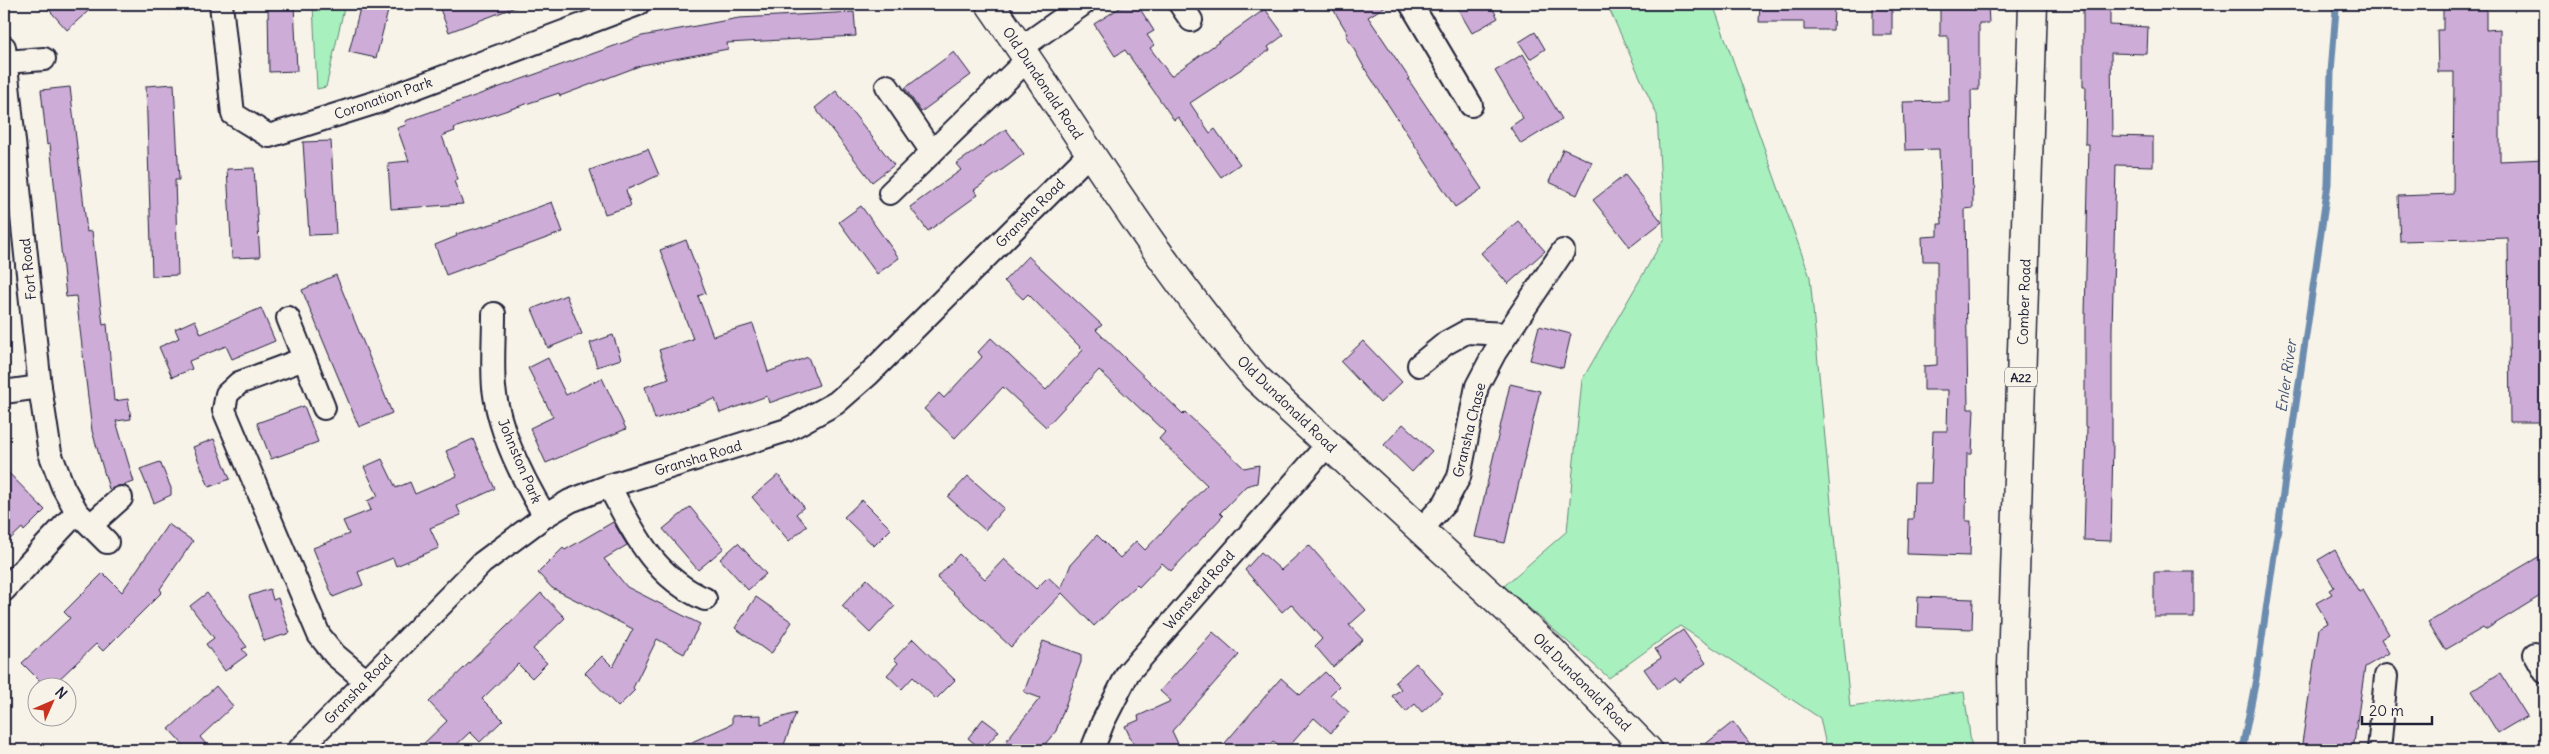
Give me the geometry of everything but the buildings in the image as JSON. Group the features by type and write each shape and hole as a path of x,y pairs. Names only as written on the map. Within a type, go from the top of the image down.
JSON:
{"main road":[{"name":"Old Dundonald Road","path":"990,4 1090,153 1214,330 1256,378 1548,647 1648,750"},
{"name":"Comber Road","path":"2013,750 2012,658 2033,4"}],"street":[{"name":"Coronation Park","path":"221,4 233,114 269,136 377,102 638,4"},
{"path":"890,193 932,152 1025,54 1083,4"},
{"path":"1411,4 1471,105"},
{"name":"Fort Road","path":"44,59 5,54 40,387 50,453 62,487 84,519 107,542"},
{"path":"887,86 932,152"},
{"name":"Gransha Road","path":"299,750 482,563 545,516 570,501 609,486 787,430 836,403 868,375 1090,153"},
{"name":"Gransha Chase","path":"1420,531 1445,503 1459,477 1477,386 1507,334 1562,251"},
{"name":"Johnston Park","path":"494,314 494,387 501,424 545,516"},
{"path":"288,318 324,408"},
{"path":"1419,365 1446,343 1466,332 1507,334"},
{"path":"304,358 238,383 227,394 224,410 319,635 335,655 366,682"},
{"path":"4,392 40,387"},
{"name":"Wanstead Road","path":"1092,750 1102,722 1128,673 1328,444"},
{"path":"609,486 637,538 662,572 686,591 705,599"},
{"path":"4,590 84,519 121,498"},
{"path":"2379,750 2386,676"}],"green space":[{"path":"313,4 345,4 326,87 317,89"},
{"path":"1607,4 1713,4 1810,277 1850,707 1964,692 1972,750 1827,750 1820,718 1680,626 1609,678 1504,586 1567,531 1582,380 1664,238 1657,115"}],"waterway":[{"name":"Enler River","path":"2242,750 2256,679 2328,184 2331,72 2336,9 2339,4"}]}
